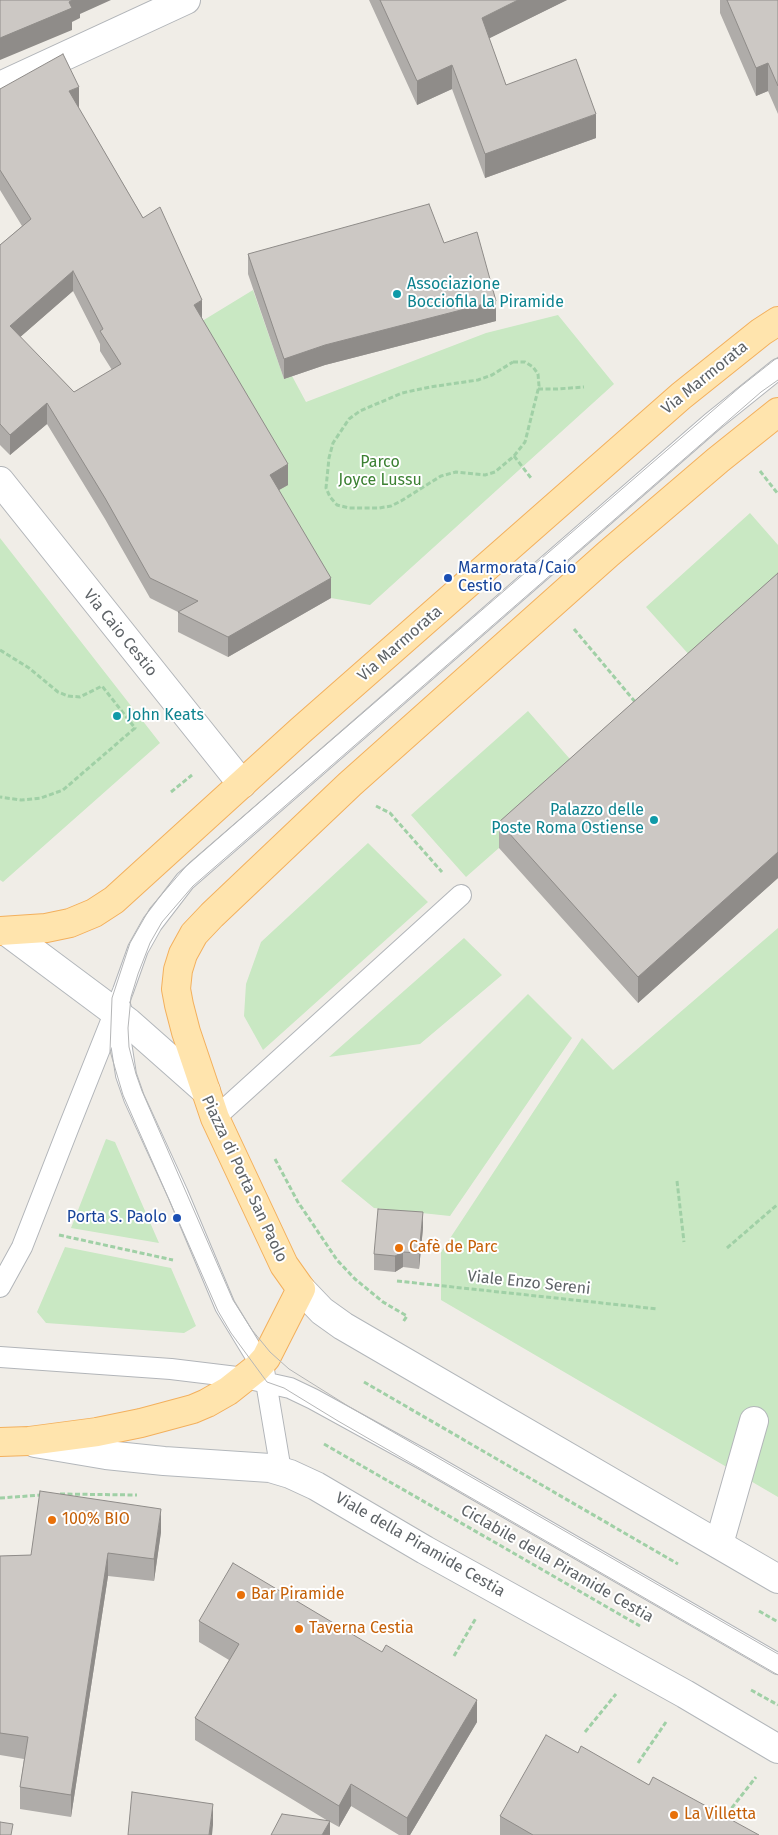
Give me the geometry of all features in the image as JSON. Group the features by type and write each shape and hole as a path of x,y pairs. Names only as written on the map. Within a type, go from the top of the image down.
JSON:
{"main road":[{"path":"0,86 186,0"},
{"name":"Via Marmorata","path":"3,931 46,928 64,924 104,907 122,893 242,784 680,396 761,332 778,321"},
{"path":"206,1092 186,1032 176,989 178,970 183,954 194,934 224,902 350,784 608,554 718,460 778,412"},
{"name":"Via Caio Cestio","path":"0,481 242,784"},
{"name":"Piazza di Porta San Paolo","path":"3,931 120,1007 206,1092 215,1118 284,1265 301,1289"},
{"path":"0,1442 29,1442 141,1424 207,1403 258,1375 301,1289 322,1312 343,1326 778,1579"},
{"path":"719,1544 754,1421"},
{"name":"Viale della Piramide Cestia","path":"29,1442 106,1455 258,1467 282,1471 316,1486 685,1694 778,1749"}],"lane":[{"path":"0,1287 22,1247 68,1128 120,1007 141,943 161,911 185,880 712,422 778,369"},
{"path":"215,1118 461,894"},
{"path":"120,1007 120,1036 126,1075 134,1098 178,1194 225,1306 258,1375 282,1471"},
{"path":"0,1357 258,1375 313,1399 426,1461 778,1664"}],"path":[{"path":"513,362 524,362 533,367 538,374 538,388 525,442 514,456 495,472 485,475 456,472 441,476 401,501 391,506 380,508 349,508 337,504 330,497 326,488 326,474 332,443 348,419 360,411 402,393 478,380 492,375 513,362"},
{"path":"538,388 584,387"},
{"path":"514,456 531,478"},
{"path":"756,467 778,494"},
{"path":"572,627 639,705"},
{"path":"0,650 29,668 58,692 68,696 80,697 102,686 135,728 62,790 41,798 21,800 0,798"},
{"path":"390,813 447,878"},
{"path":"273,1154 300,1205 337,1260 355,1279 383,1302 407,1316"},
{"path":"677,1181 684,1242"},
{"path":"726,1248 778,1204"},
{"path":"298,1213 300,1205"},
{"path":"50,1234 182,1262"},
{"name":"Viale Enzo Sereni","path":"397,1281 658,1309"},
{"path":"364,1382 679,1564"},
{"name":"Ciclabile della Piramide Cestia","path":"324,1444 642,1628"},
{"path":"54,1494 142,1495"},
{"path":"0,1498 45,1495"},
{"path":"454,1656 494,1587"},
{"path":"753,1607 778,1622"},
{"path":"584,1732 638,1669"},
{"path":"749,1689 778,1705"},
{"path":"638,1763 685,1694"},
{"path":"727,1814 778,1749"}],"green space":[{"name":"Parco Joyce Lussu","path":"253,290 284,379 292,376 306,402 486,333 558,315 614,384 370,605 331,598 194,326"},
{"path":"750,513 778,545 778,599 701,668 646,607"},
{"path":"0,538 160,743 3,882 0,880"},
{"path":"528,711 583,774 466,877 411,815"},
{"path":"368,843 428,902 263,1050 244,1016 246,984 261,942"},
{"path":"778,928 778,1497 441,1300 441,1252 582,1038 613,1070"},
{"path":"464,938 502,975 420,1044 329,1057"},
{"path":"528,994 572,1038 450,1216 374,1208 341,1181"},
{"path":"106,1139 115,1142 159,1243 71,1228"},
{"path":"65,1247 171,1268 196,1326 184,1333 46,1323 37,1312"}],"building":[{"path":"0,0 72,0 69,2 72,8 0,38"},
{"path":"380,0 518,0 482,18 506,85 576,59 596,114 485,154 452,65 417,81"},
{"path":"727,0 778,0 778,86 768,63 756,68"},
{"path":"63,54 79,87 69,91 143,218 160,207 202,300 194,305 288,464 270,475 331,578 228,637 178,612 198,601 150,578 105,498 47,403 10,435 0,424 0,245 31,219 0,170 0,89","holes":["73,271 103,329 100,331 121,364 74,392 10,326"]},
{"name":"Associazione Bocciofila la Piramide","path":"429,204 444,243 477,232 496,301 325,345 284,359 248,254"},
{"name":"Palazzo delle Poste Roma Ostiense","path":"778,573 778,852 638,977 499,822"},
{"name":"Cafè de Parc","path":"378,1209 423,1212 419,1253 403,1252 395,1256 374,1254"},
{"path":"40,1491 161,1509 154,1559 108,1553 71,1795 20,1787 28,1737 0,1733 0,1556 31,1555"},
{"path":"233,1563 382,1652 386,1645 477,1700 407,1818 351,1784 339,1806 195,1718 239,1644 199,1621"},
{"path":"546,1735 578,1753 581,1746 649,1785 653,1777 759,1835 533,1835 500,1816"},
{"path":"132,1792 213,1804 209,1835 128,1835"},
{"path":"282,1814 330,1821 322,1835 271,1835"},
{"path":"0,1822 13,1824 11,1835 0,1835"}],"tram line":[{"path":"778,357 740,387 188,864 150,908 130,943 112,998 110,1051 123,1095 218,1311 231,1333 267,1382 284,1388 778,1675"},
{"path":"778,380 761,392 193,886 162,922 150,943 131,997 128,1028 129,1047 142,1091 233,1300 252,1330 270,1352 289,1369 348,1406 778,1654"}],"place":[{"name":"Associazione Bocciofila la Piramide","path":"397,294"},
{"name":"Marmorata/Caio Cestio","path":"448,578"},
{"name":"John Keats","path":"117,716"},
{"name":"Palazzo delle Poste Roma Ostiense","path":"654,820"},
{"name":"Porta S. Paolo","path":"177,1218"},
{"name":"Cafè de Parc","path":"399,1248"},
{"name":"100% BIO","path":"52,1520"},
{"name":"Bar Piramide","path":"241,1595"},
{"name":"Taverna Cestia","path":"299,1629"},
{"name":"La Villetta","path":"674,1815"}]}
